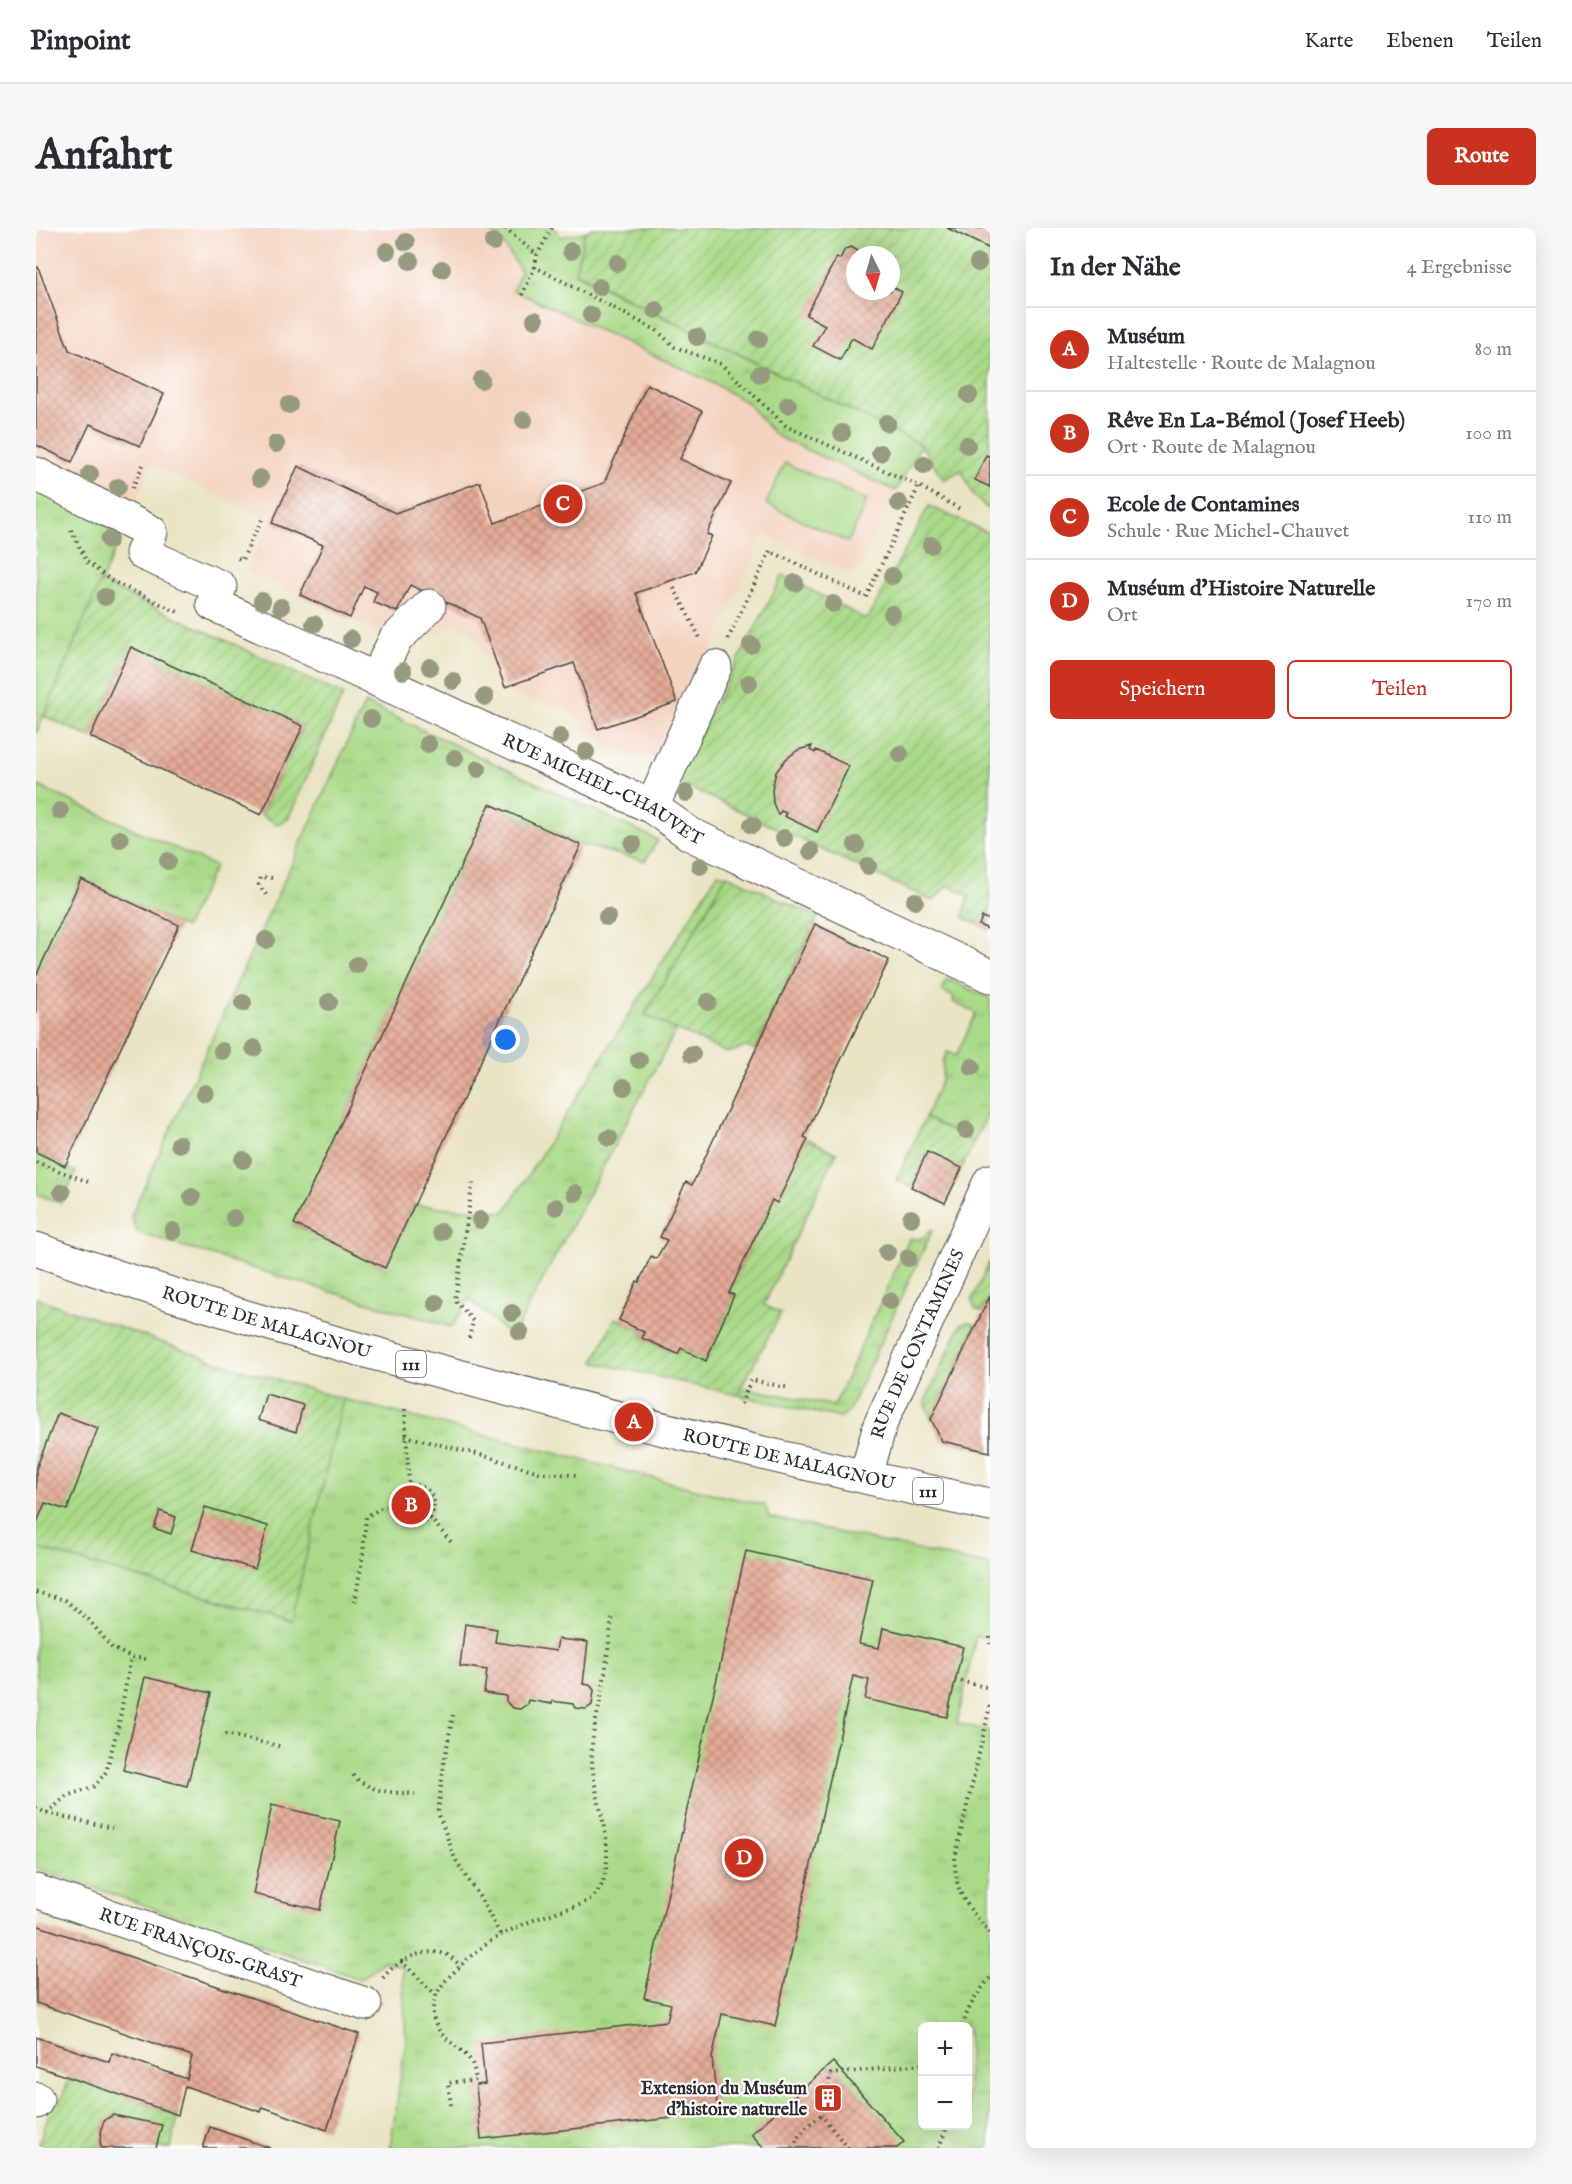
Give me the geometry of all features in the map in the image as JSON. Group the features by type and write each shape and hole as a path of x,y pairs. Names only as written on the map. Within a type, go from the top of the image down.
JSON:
{"main road":[{"name":"RUE MICHEL-CHAUVET","path":"36,474 151,532 142,553 220,587 213,604 652,807 690,834 990,976"},
{"path":"376,679 395,640 429,606"},
{"path":"652,807 715,667"},
{"name":"RUE DE CONTAMINES","path":"867,1476 880,1425 990,1181"},
{"name":"ROUTE DE MALAGNOU","path":"36,1249 166,1293 378,1355 593,1412 990,1505"},
{"name":"RUE FRANÇOIS-GRAST","path":"36,1891 365,2004"}],"path":[{"path":"505,228 537,255"},
{"path":"522,295 535,267 537,255 552,228"},
{"path":"535,267 656,330 675,347 721,364 786,426 919,486 960,509"},
{"path":"715,667 770,551 866,597 919,486"},
{"path":"233,555 242,560 263,516"},
{"path":"674,588 715,667"},
{"path":"266,895 259,885 261,878 273,878"},
{"path":"36,1162 91,1183"},
{"path":"469,1338 473,1322 455,1300 473,1180"},
{"path":"741,1404 751,1380 790,1388"},
{"path":"405,1409 409,1485"},
{"path":"405,1436 542,1473 576,1475"},
{"path":"409,1485 419,1485 428,1489 433,1498 434,1508 430,1518 421,1524 410,1526 400,1520 394,1511 394,1504 393,1500 399,1490 409,1485"},
{"path":"355,1602 366,1517 381,1508 394,1504"},
{"path":"430,1518 453,1544"},
{"path":"36,1592 64,1600 89,1620 112,1648 131,1657 146,1659"},
{"path":"451,2105 448,2083 476,2080 472,2064 464,2054 446,2041 438,2029 434,2014 436,1995 445,1981 484,1946 544,1916 588,1900 603,1883 608,1843 601,1805 594,1783 592,1736 603,1687 612,1618"},
{"path":"990,1637 990,1644"},
{"path":"47,1813 67,1796 95,1786 106,1772 119,1723 131,1657"},
{"path":"955,1680 990,1688"},
{"path":"990,1706 955,1858 955,1876 959,1892 990,1933"},
{"path":"453,1715 438,1812 455,1859 481,1899 501,1936"},
{"path":"225,1734 282,1747"},
{"path":"352,1775 362,1785 384,1792 415,1794"},
{"path":"36,1808 47,1813 112,1828"},
{"path":"365,2004 390,1968 400,1960 433,1952 447,1955 460,1966"},
{"path":"400,1960 436,1995"},
{"path":"964,2022 980,1989 990,1978"},
{"path":"793,2148 795,2140 806,2127 821,2115 831,2074 918,2064"},
{"path":"821,2115 848,2148"},
{"path":"939,2148 946,2130"}],"shaded area":[{"path":"36,228 483,228 499,237 522,272 513,290 711,382 746,402 776,436 896,491 855,576 764,534 667,750 650,758 630,755 590,733 563,708 524,700 498,688 472,631 456,625 406,645 247,571 270,520 152,464 124,528 36,486"}],"green space":[{"path":"483,228 554,228 561,237 585,232 575,273 921,445 896,491 776,436 746,402 711,382 513,290 521,271 499,237"},
{"path":"592,228 948,228 990,248 990,511 974,496 961,470 944,480 921,445 575,272 585,232"},
{"path":"785,463 867,500 848,542 766,504"},
{"path":"36,486 124,528 36,734"},
{"path":"929,506 990,534 990,930 963,917 969,896 948,885 933,901 675,781 783,575 867,620"},
{"path":"100,582 343,695 288,819 277,824 261,815 303,726 131,648 90,737 44,716"},
{"path":"365,703 658,840 645,861 581,845 490,804 294,1225 385,1267 414,1205 505,1212 718,873 727,875 645,1015 676,1030 512,1337 469,1299 452,1327 137,1232 131,1216"},
{"path":"36,785 215,866 185,928 81,879 36,976"},
{"path":"727,875 818,917 755,1050 746,1047 727,1053 645,1015"},
{"path":"947,979 990,998 990,1109 974,1142 925,1118 942,1078 943,1061 947,1052 956,1056 976,1013 953,1002 954,997 942,991"},
{"path":"925,1118 974,1142 945,1203 896,1180"},
{"path":"808,1139 836,1153 764,1305 781,1313 737,1395 594,1362 615,1318 644,1332 642,1338 677,1354 681,1348 706,1361 734,1295 729,1293 772,1200"},
{"path":"36,1152 76,1172 61,1203 36,1194"},
{"path":"933,1229 848,1412 840,1418 737,1395 742,1387 834,1406 909,1239 920,1239"},
{"path":"990,1261 990,1296 982,1312 975,1309 972,1300"},
{"path":"36,1298 218,1362 343,1399 291,1621 36,1548"},
{"path":"969,1322 976,1325 931,1419 925,1402 961,1324"},
{"path":"343,1399 765,1505 769,1517 990,1566 990,1639 976,1636 957,1723 990,1731 990,2148 390,2148 406,2041 402,1967 385,1961 360,1979 36,1868 36,1548 290,1621"},
{"path":"69,2077 178,2115 171,2148 37,2148 52,2105 61,2101"}],"building":[{"path":"947,228 990,228 990,249"},
{"path":"845,249 846,300 898,300 872,349 852,338 840,360 813,346 825,325 806,315 837,257 840,259"},
{"path":"38,267 69,350 164,394 140,446 90,424 72,462 36,445 36,268"},
{"path":"647,384 702,411 680,459 731,483 707,534 712,536 695,572 636,593 677,702 598,729 574,663 505,687 480,618 410,585 397,612 373,602 377,592 364,586 350,618 300,595 323,545 272,523 298,466 395,513 480,482 495,523 604,483"},
{"path":"986,455 990,457 990,487 975,480"},
{"path":"131,647 303,726 261,815 90,737"},
{"path":"812,746 810,750 815,753 816,750 849,766 817,832 784,816 786,813 781,811 778,815 773,803 772,789 776,772 786,759 798,750"},
{"path":"490,804 581,845 385,1268 294,1224"},
{"path":"81,879 179,925 65,1166 36,1152 36,976"},
{"path":"982,917 990,920 990,930 979,925"},
{"path":"815,924 889,960 804,1137 808,1139 777,1203 772,1200 729,1293 734,1295 706,1361 681,1348 678,1354 642,1338 644,1332 619,1320 651,1256 656,1259 667,1240 660,1237 686,1182 692,1185"},
{"path":"927,1152 962,1168 945,1203 911,1187"},
{"path":"990,1296 990,1452 942,1441 931,1419"},
{"path":"266,1394 303,1405 296,1432 258,1420"},
{"path":"58,1413 98,1428 67,1510 45,1503 36,1525 36,1469"},
{"path":"205,1507 268,1526 255,1569 192,1550"},
{"path":"160,1511 176,1517 171,1534 154,1528"},
{"path":"746,1551 873,1579 859,1644 879,1648 883,1628 963,1647 947,1717 865,1699 869,1680 853,1676 775,2026 722,2014 712,2058 718,2113 481,2139 476,2085 485,2084 481,2043 667,2021 671,2004 644,1998"},
{"path":"465,1624 497,1629 495,1642 556,1651 558,1639 588,1642 583,1684 590,1685 594,1690 592,1705 586,1709 575,1708 573,1704 552,1701 552,1704 528,1700 527,1704 520,1709 512,1708 506,1701 506,1696 484,1693 487,1670 460,1666"},
{"path":"145,1677 211,1693 187,1786 123,1770"},
{"path":"272,1805 340,1821 320,1910 253,1894"},
{"path":"36,1925 359,2034 327,2130 263,2107 261,2112 185,2086 178,2115 36,2066 36,2037 109,2062 112,2053 187,2079 192,2056 36,2003"},
{"name":"Extension du Muséum d’histoire naturelle","path":"833,2062 904,2142 897,2148 764,2148 751,2134"},
{"path":"113,2115 162,2125 156,2148 101,2148 103,2123"},
{"path":"210,2127 270,2148 203,2148"}],"place":[{"name":"Ecole de Contamines","path":"563,504"},
{"name":"Muséum","path":"634,1422"},
{"name":"Rêve En La-Bémol (Josef Heeb)","path":"411,1505"},
{"name":"Muséum d'Histoire Naturelle","path":"744,1858"},
{"name":"Extension du Muséum d’histoire naturelle","path":"828,2098"}]}
